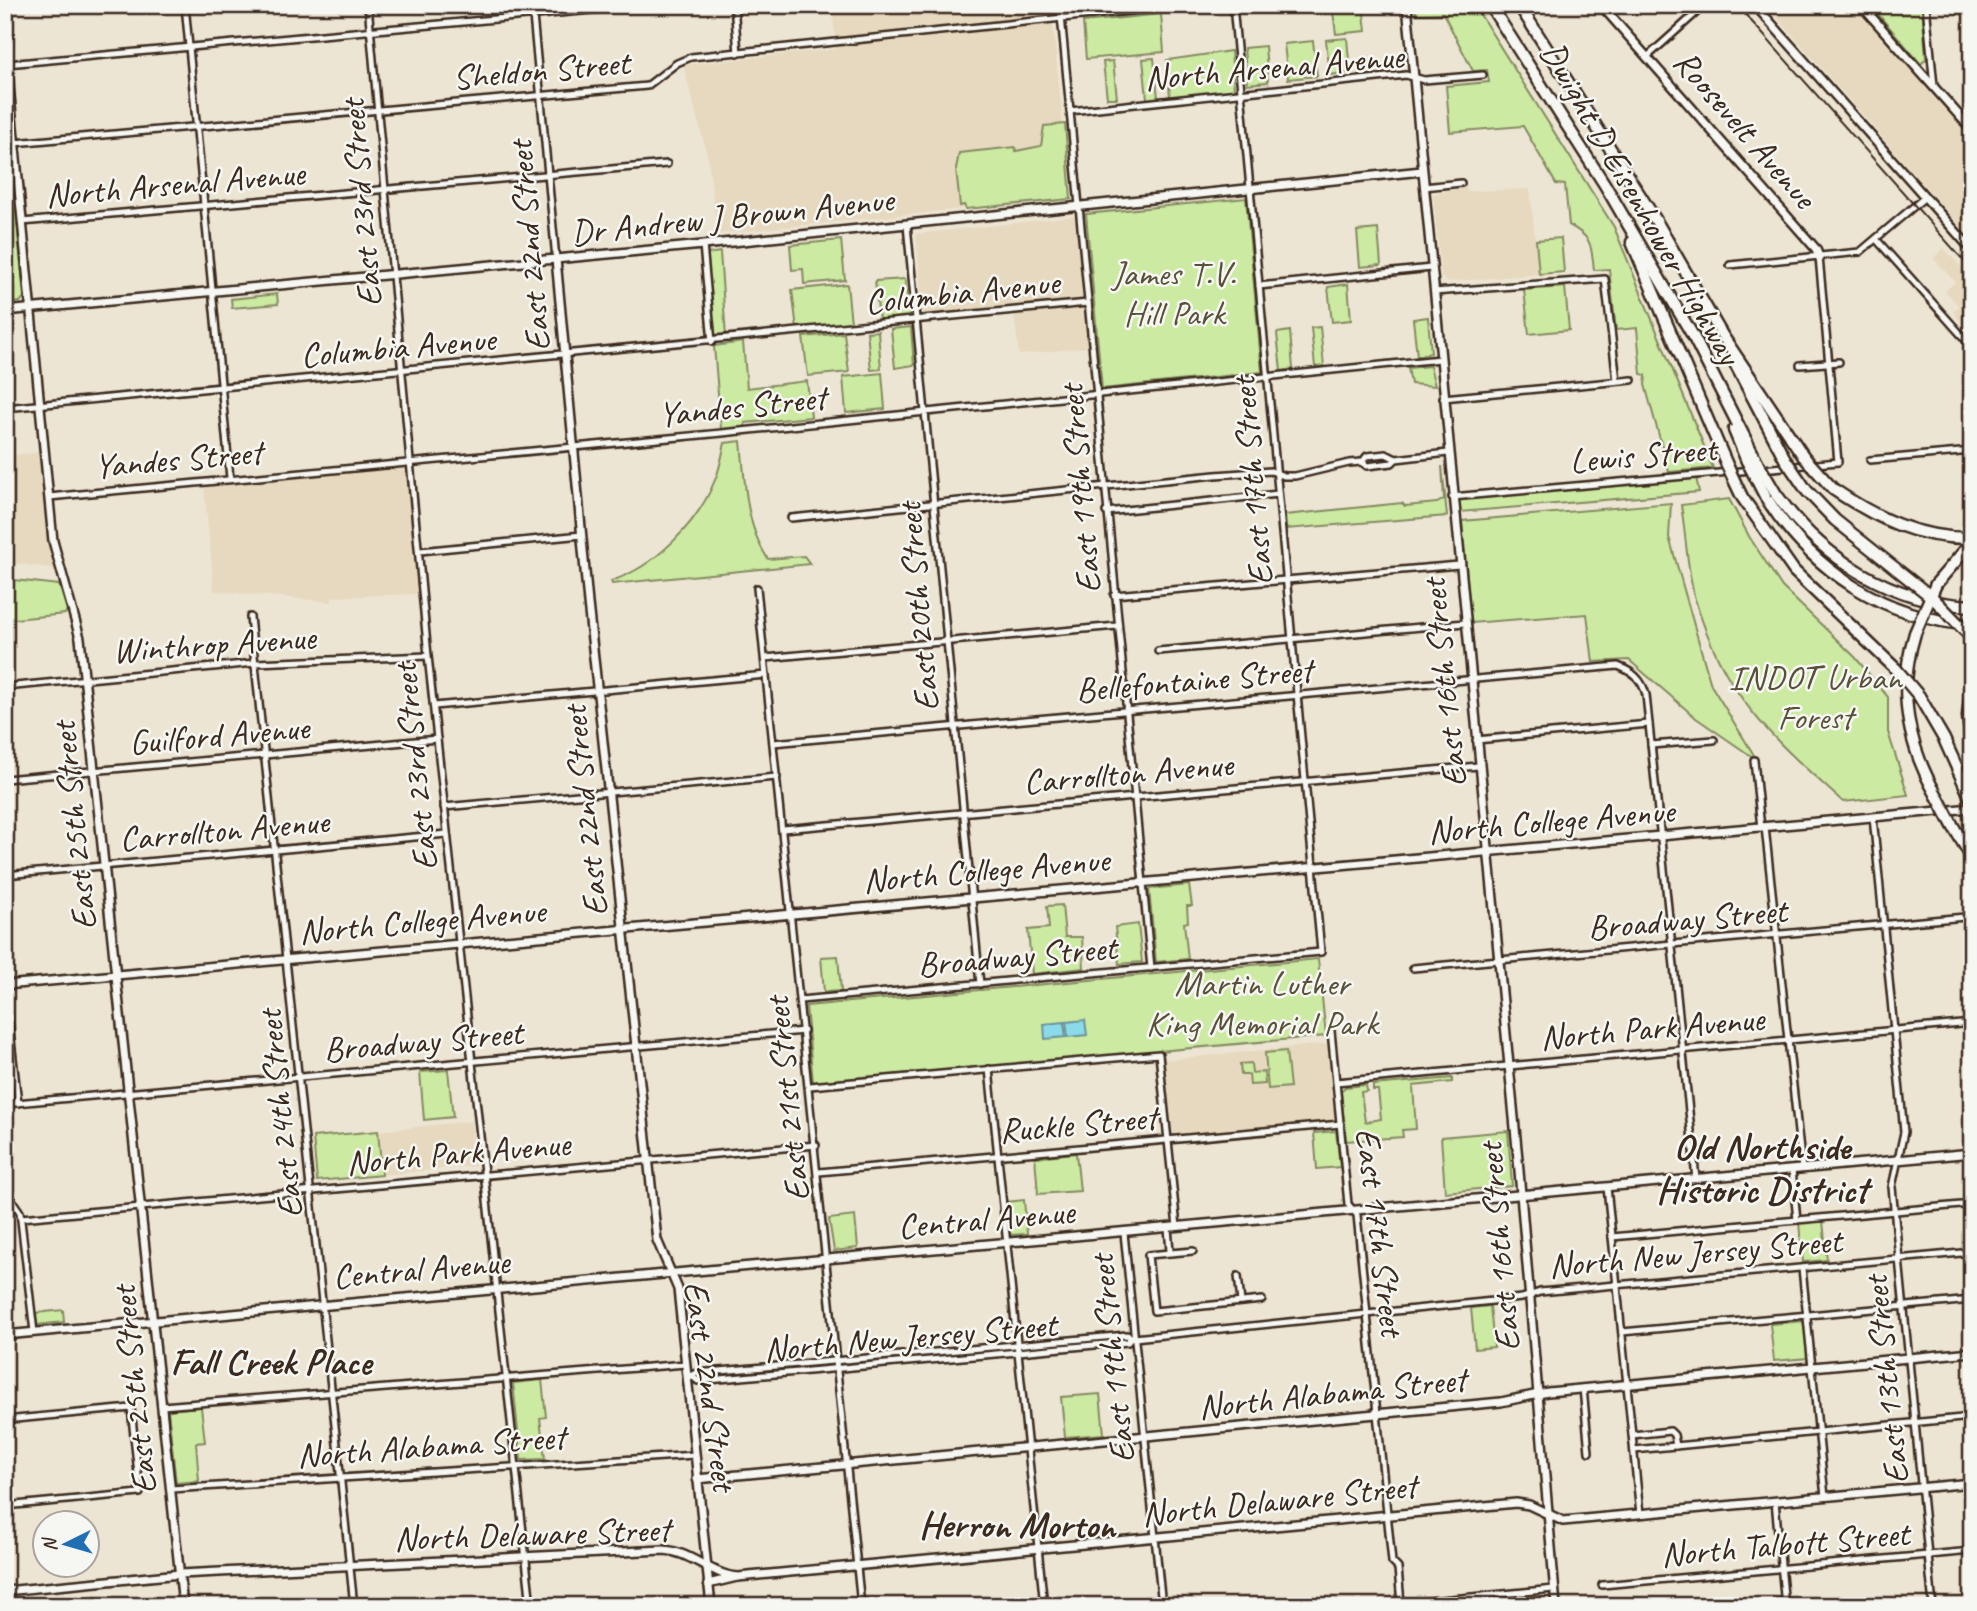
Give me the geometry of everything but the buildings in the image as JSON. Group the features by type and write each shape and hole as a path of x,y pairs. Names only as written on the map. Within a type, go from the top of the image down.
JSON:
{"highway":[{"name":"Dwight D Eisenhower Highway","path":"1490,5 1605,185 1693,336 1770,495"},
{"name":"Dwight D Eisenhower Highway","path":"1519,5 1654,219 1716,326"},
{"path":"1605,185 1742,497 1794,571 1896,669 1919,696 1972,801"},
{"path":"1716,326 1804,457 1833,489 1899,527 1929,536 1972,540"},
{"path":"1716,326 1785,458 1807,491 1835,520 1934,599 1972,638"},
{"path":"1770,495 1817,542 1871,580 1913,597 1944,605 1972,606"},
{"path":"1770,495 1810,554 1846,584 1883,604 1927,620 1972,625"},
{"path":"1972,540 1936,584 1914,633 1905,676 1906,711 1917,758 1972,858"},
{"path":"1972,680 1968,716 1972,749"},
{"path":"1953,826 1972,849"}],"main road":[{"name":"East 16th Street","path":"1407,5 1452,497 1509,1066 1556,1606"},
{"name":"Roosevelt Avenue","path":"1601,5 1817,250 1819,257"},
{"path":"1755,5 1972,250"},
{"path":"1861,5 1972,130"},
{"name":"East 25th Street","path":"5,44 54,547 79,633 183,1606"},
{"name":"Dr Andrew J Brown Avenue","path":"5,310 908,225 1422,171"},
{"name":"East 22nd Street","path":"556,259 582,535 657,1244 678,1289 686,1364 690,1377 710,1606"},
{"name":"North College Avenue","path":"5,985 1972,808"},
{"name":"Central Avenue","path":"5,1335 1972,1153"},
{"name":"North Alabama Street","path":"697,1479 1377,1415 1501,1402 1538,1393 1583,1388 1972,1352"},
{"name":"North Delaware Street","path":"6,1591 180,1574 668,1550 738,1577 1520,1503 1548,1517 1563,1521 1972,1483"},
{"path":"708,1584 726,1582 738,1577"}],"street":[{"path":"185,5 230,478"},
{"name":"East 23rd Street","path":"368,5 428,656 482,1176 497,1288 531,1606"},
{"name":"East 22nd Street","path":"532,5 556,259"},
{"path":"734,5 738,53"},
{"name":"East 19th Street","path":"1060,5 1151,968"},
{"name":"Sheldon Street","path":"14,143 648,86 683,59 1061,19 1147,7 1188,5"},
{"name":"East 17th Street","path":"1233,5 1321,952"},
{"path":"1647,57 1705,5"},
{"path":"1926,5 1934,88"},
{"path":"7,64 625,7"},
{"name":"North Arsenal Avenue","path":"1070,111 1406,75 1424,80 1483,75"},
{"name":"North Arsenal Avenue","path":"22,222 667,164"},
{"path":"1424,187 1461,183"},
{"path":"1730,265 1857,253 1925,197"},
{"name":"East 20th Street","path":"908,225 945,642 980,984"},
{"path":"1876,239 1972,347"},
{"path":"703,245 712,342"},
{"path":"1819,257 1829,363"},
{"path":"1259,286 1431,268"},
{"path":"1434,292 1605,279 1617,381"},
{"name":"Columbia Avenue","path":"5,408 712,342 1088,303"},
{"name":"Yandes Street","path":"49,497 925,413 1440,359"},
{"path":"1800,365 1839,362"},
{"name":"Lewis Street","path":"1452,497 1838,462 1829,363"},
{"path":"1443,398 1632,380"},
{"path":"1870,460 1972,451"},
{"path":"790,519 1104,486 1276,472 1284,476 1307,475 1362,462 1367,456 1386,454 1396,459 1448,453"},
{"path":"1362,462 1367,466 1375,466 1392,463 1396,459"},
{"path":"1106,512 1278,494"},
{"path":"419,551 582,535"},
{"path":"1114,595 1459,565"},
{"name":"East 21st Street","path":"757,588 819,1172 861,1606"},
{"name":"East 24th Street","path":"250,617 354,1606"},
{"path":"1158,650 1465,623"},
{"path":"765,658 1117,626"},
{"name":"Winthrop Avenue","path":"5,687 255,663 428,656"},
{"name":"Bellefontaine Street","path":"774,743 1618,666 1634,674 1644,687 1648,723"},
{"path":"434,706 766,675"},
{"path":"1476,740 1648,723 1696,1179"},
{"name":"Guilford Avenue","path":"5,779 437,739"},
{"path":"1651,745 1714,740"},
{"path":"1754,760 1777,935 1802,1169"},
{"name":"Carrollton Avenue","path":"783,829 1478,766"},
{"path":"444,807 777,777"},
{"name":"East 13th Street","path":"1873,817 1904,1129 1892,1184 1894,1211 1933,1606"},
{"name":"Carrollton Avenue","path":"5,875 447,834"},
{"name":"Broadway Street","path":"1413,968 1965,917"},
{"name":"Broadway Street","path":"800,1000 1321,952"},
{"path":"5,985 18,1103"},
{"name":"North Park Avenue","path":"1336,1082 1972,1023"},
{"name":"Broadway Street","path":"5,1104 804,1031"},
{"name":"East 17th Street","path":"1331,1031 1348,1203 1357,1215 1391,1562 1398,1568 1401,1604"},
{"path":"810,1086 1159,1054 1177,1227"},
{"path":"989,1069 1044,1606"},
{"name":"Ruckle Street","path":"819,1172 1341,1124"},
{"name":"North Park Avenue","path":"21,1218 816,1145"},
{"path":"1793,1170 1797,1220"},
{"path":"1607,1187 1640,1514"},
{"path":"5,1190 19,1208 34,1332"},
{"path":"1612,1237 1972,1204"},
{"path":"1168,1228 1170,1251"},
{"name":"East 19th Street","path":"1124,1233 1132,1338 1145,1438 1161,1606"},
{"path":"1193,1251 1148,1255 1154,1311 1262,1300"},
{"name":"North New Jersey Street","path":"690,1377 697,1373 1016,1344 1127,1335 1132,1338 1617,1285 1972,1252"},
{"path":"1802,1268 1825,1497"},
{"path":"1238,1276 1241,1302"},
{"path":"1622,1332 1972,1300"},
{"name":"North New Jersey Street","path":"690,1377 698,1381 1128,1342 1132,1338"},
{"path":"162,1406 686,1364"},
{"path":"1583,1388 1589,1452"},
{"path":"5,1420 131,1408 140,1493 5,1506"},
{"path":"1634,1450 1972,1417"},
{"path":"1632,1435 1671,1431 1676,1446"},
{"name":"North Alabama Street","path":"170,1489 695,1455"},
{"path":"1775,1502 1785,1606"},
{"name":"North Talbott Street","path":"1602,1585 1972,1551"},
{"path":"1378,1606 1554,1589"}],"shaded area":[{"path":"832,5 1051,5 1070,198 717,234 708,158 683,65 836,49"},
{"path":"1766,5 1853,5 1972,140 1972,240"},
{"path":"1466,187 1467,191 1530,189 1539,274 1448,282 1441,277 1433,194"},
{"path":"1074,216 1089,347 1019,355 1013,307 923,316 916,234"},
{"path":"1944,248 1972,279 1972,334 1953,312 1959,306 1945,291 1955,282 1933,258"},
{"path":"40,452 50,547 56,569 5,562 5,456"},
{"path":"406,468 417,594 332,597 332,602 214,591 204,486"},
{"path":"1327,1045 1335,1122 1172,1138 1164,1060"},
{"path":"471,1121 475,1166 382,1175 378,1131"},
{"path":"1544,1597 1544,1606 1450,1606"}],"green space":[{"path":"1332,5 1363,5 1366,31 1336,34"},
{"path":"1415,5 1474,5 1614,227 1713,468 1669,472 1645,385 1646,375 1641,374 1637,328 1616,330 1609,269 1594,270 1587,238 1569,225 1565,185 1556,184 1523,126 1450,132 1446,86 1489,82 1487,70 1473,71 1443,13 1416,14"},
{"path":"1870,5 1922,5 1926,59 1921,64"},
{"path":"1161,14 1164,52 1086,59 1083,22"},
{"path":"1347,38 1350,72 1330,75 1326,40"},
{"path":"1313,41 1317,76 1288,79 1284,44"},
{"path":"1265,46 1268,82 1247,84 1244,48"},
{"path":"1231,51 1234,90 1170,97 1167,60"},
{"path":"1154,58 1158,98 1147,99 1143,59"},
{"path":"1113,61 1117,98 1107,98 1103,62"},
{"path":"5,90 24,297 20,302 5,304"},
{"path":"1065,124 1071,199 966,209 964,205 960,206 956,169 959,153 1015,147 1016,151 1041,146 1044,126"},
{"name":"James T.V. Hill Park","path":"1246,198 1262,372 1102,389 1086,214"},
{"path":"1378,229 1381,265 1360,267 1357,231"},
{"path":"1561,238 1564,272 1539,274 1536,240"},
{"path":"841,240 845,280 804,284 803,269 792,270 790,245"},
{"path":"720,252 726,337 714,337 707,254"},
{"path":"905,279 910,317 879,320 875,281"},
{"path":"847,284 851,323 797,329 792,290"},
{"path":"1348,284 1351,320 1332,322 1328,287"},
{"path":"1565,287 1569,330 1529,334 1524,290"},
{"path":"277,294 278,304 232,308 231,299"},
{"path":"1428,317 1431,353 1417,356 1413,319"},
{"path":"911,327 914,365 895,368 891,329"},
{"path":"1320,327 1324,366 1315,367 1311,328"},
{"path":"878,331 881,369 871,370 867,332"},
{"path":"1290,331 1293,369 1281,371 1277,333"},
{"path":"844,333 849,372 808,376 803,337"},
{"path":"743,342 747,388 807,381 811,417 745,423 745,427 721,429 714,346"},
{"path":"1430,366 1435,386 1411,384 1408,368"},
{"path":"882,373 885,409 846,413 843,377"},
{"path":"741,441 747,502 760,546 768,559 804,556 810,564 612,584 611,581 659,554 686,527 698,512 715,480 725,443"},
{"path":"1442,466 1447,516 1286,529 1285,515 1402,503 1405,506 1437,503 1444,499"},
{"path":"1696,477 1699,492 1460,512 1459,500"},
{"name":"INDOT Urban Forest","path":"1729,499 1750,538 1782,587 1855,657 1888,697 1888,732 1908,795 1843,802 1772,735 1753,713 1720,663 1695,599 1681,505"},
{"path":"1671,503 1669,537 1711,685 1757,760 1696,718 1629,660 1593,662 1587,614 1471,623 1462,521"},
{"path":"5,579 59,585 67,610 65,614 5,620"},
{"path":"1189,885 1192,906 1187,906 1188,922 1184,923 1188,959 1156,962 1149,889"},
{"path":"1062,905 1065,937 1082,937 1084,968 1032,974 1028,930 1049,928 1047,906"},
{"path":"1138,924 1142,962 1119,964 1115,927"},
{"path":"838,956 841,991 824,992 821,957"},
{"name":"Martin Luther King Memorial Park","path":"1318,959 1326,1036 813,1082 806,1006"},
{"path":"1286,1051 1290,1087 1268,1089 1265,1053"},
{"path":"1251,1063 1252,1073 1264,1072 1265,1084 1250,1085 1249,1075 1241,1075 1240,1064"},
{"path":"448,1070 453,1117 424,1120 420,1072"},
{"path":"1452,1078 1452,1082 1413,1086 1416,1129 1402,1130 1403,1137 1346,1141 1341,1092 1345,1087 1366,1085 1367,1091 1361,1092 1365,1122 1381,1119 1378,1090 1373,1090 1373,1085"},
{"path":"378,1131 382,1175 317,1181 313,1137"},
{"path":"1336,1131 1340,1167 1317,1169 1314,1133"},
{"path":"1508,1131 1512,1186 1445,1192 1441,1137"},
{"path":"1076,1153 1080,1191 1038,1194 1035,1157"},
{"path":"1024,1200 1027,1234 1010,1235 1006,1202"},
{"path":"855,1216 858,1248 834,1251 829,1219"},
{"path":"1823,1221 1827,1260 1803,1262 1799,1223"},
{"path":"1490,1306 1494,1347 1475,1349 1471,1308"},
{"path":"63,1310 64,1322 37,1325 36,1313"},
{"path":"1805,1321 1808,1358 1774,1361 1770,1324"},
{"path":"542,1380 546,1417 540,1418 545,1459 521,1460 513,1383"},
{"path":"1100,1394 1104,1434 1065,1437 1061,1397"},
{"path":"201,1407 205,1442 196,1443 199,1481 176,1483 168,1410"}],"water":[{"path":"1085,1020 1087,1035 1068,1037 1066,1022"},
{"path":"1064,1022 1066,1037 1045,1039 1044,1024"}],"railway":[{"path":"1737,5 1972,270"}],"district":[{"name":"Old Northside Historic District","path":"1762,1168"},
{"name":"Fall Creek Place","path":"271,1361"},
{"name":"Herron Morton","path":"1017,1524"}]}
